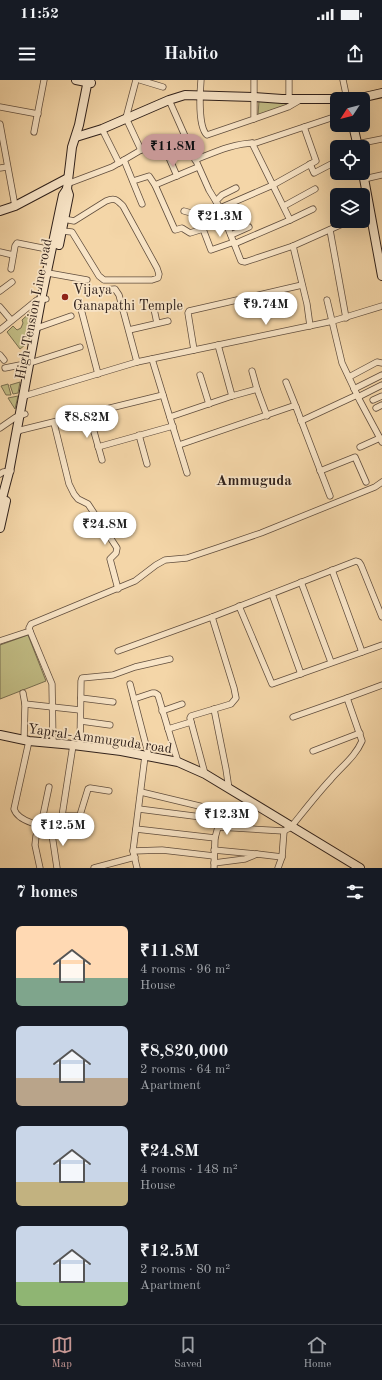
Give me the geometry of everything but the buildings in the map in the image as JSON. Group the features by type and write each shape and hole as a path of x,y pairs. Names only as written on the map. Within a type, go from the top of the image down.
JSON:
{"street":[{"path":"34,132 44,80"},
{"path":"76,80 90,82"},
{"path":"136,80 126,118 141,150"},
{"path":"140,80 163,87"},
{"path":"201,80 199,96 201,118 204,132 207,135 288,107 302,99"},
{"path":"254,80 254,119"},
{"path":"289,80 289,98"},
{"path":"343,80 346,92"},
{"name":"High Tension Line road","path":"50,273 52,250 63,194 67,183 72,147 79,136 90,82"},
{"path":"370,96 382,93"},
{"path":"79,136 102,129 169,100 185,95 282,99 330,99"},
{"path":"169,100 198,167 220,208 241,261 245,262 293,246 334,228"},
{"path":"0,107 38,114"},
{"path":"195,160 231,146 244,143 256,143 330,118"},
{"path":"0,124 15,206"},
{"path":"220,208 273,185 316,161 304,127"},
{"path":"102,129 133,181 142,204"},
{"path":"370,142 382,139"},
{"path":"252,143 290,220"},
{"path":"0,211 67,183 112,167 141,150 163,144 177,176"},
{"path":"167,153 188,144"},
{"path":"310,164 314,173 330,165"},
{"path":"0,168 7,167"},
{"path":"155,185 198,167"},
{"path":"370,176 382,175"},
{"path":"133,181 149,176 155,185 175,230 182,228 190,233 203,230 211,250 234,243 290,220 312,209"},
{"name":"High Tension Line road","path":"0,528 44,299 62,230 69,196 67,183"},
{"path":"216,201 222,195 236,188"},
{"path":"284,206 315,189"},
{"path":"64,219 74,221 106,201 112,198 117,199 123,206 157,268 160,274 158,278 152,280 104,280 99,276 72,232 74,221"},
{"path":"184,211 213,224 225,221"},
{"path":"370,226 382,276"},
{"path":"231,235 249,227"},
{"path":"62,230 72,232"},
{"path":"330,230 346,318"},
{"path":"11,269 17,243 52,250"},
{"path":"293,246 310,326"},
{"path":"0,252 13,255"},
{"path":"50,273 87,280"},
{"path":"0,291 12,282"},
{"path":"194,350 188,313 189,311 302,285"},
{"path":"101,290 115,289 119,295 137,362"},
{"path":"0,330 37,300 44,299"},
{"path":"327,300 342,363 381,438 360,447"},
{"path":"26,395 137,362 333,321 382,306"},
{"path":"0,307 11,320"},
{"path":"81,309 98,374"},
{"path":"154,309 157,323"},
{"path":"39,327 71,316"},
{"path":"129,330 168,321"},
{"path":"218,345 232,396"},
{"path":"5,368 80,347"},
{"path":"0,354 4,360"},
{"path":"152,359 187,473"},
{"path":"349,377 377,362 382,363"},
{"path":"252,370 267,416"},
{"path":"200,375 209,404"},
{"path":"354,388 382,375"},
{"path":"286,382 330,496"},
{"path":"301,421 382,386"},
{"path":"170,417 232,396 258,389"},
{"path":"19,431 163,395"},
{"path":"373,400 382,396"},
{"path":"376,408 382,405"},
{"path":"179,446 293,406 296,407"},
{"path":"89,414 102,460"},
{"path":"0,428 16,417 22,415"},
{"path":"54,423 69,484 74,494 78,499 88,504 117,548 116,553 110,559 118,589"},
{"path":"98,447 173,426"},
{"path":"139,435 147,464"},
{"path":"320,470 355,457 366,482"},
{"path":"0,474 11,471"},
{"name":"High Tension Line road","path":"0,506 11,471"},
{"path":"53,743 52,684 29,628 33,623 135,581 156,565 166,560 187,558 261,533 375,487 382,482"},
{"path":"118,651 212,617 356,561 359,562 382,617"},
{"path":"332,570 362,652"},
{"path":"301,582 331,662"},
{"path":"272,594 301,674"},
{"path":"239,606 272,684 382,645"},
{"path":"204,774 190,718 192,715 231,704 236,698 212,617"},
{"path":"0,641 30,631"},
{"path":"23,693 27,740 14,809 15,814 20,818 51,828 59,827 77,745 80,721 80,682 82,678 113,675 135,667 170,659"},
{"path":"130,684 147,756 136,829 134,854 137,868"},
{"path":"293,717 382,685"},
{"path":"134,699 155,693 158,695 178,762"},
{"path":"80,698 113,702"},
{"path":"278,868 288,829 359,748 362,740 347,698"},
{"path":"25,704 80,710"},
{"path":"162,710 182,704"},
{"path":"214,709 229,789"},
{"path":"80,721 110,725"},
{"path":"168,729 191,722"},
{"path":"313,751 360,733"},
{"name":"Yapral-Ammuguda road","path":"0,735 27,740 77,745 178,762 204,774 288,829 360,868"},
{"path":"40,868 35,845 36,836 41,825 49,788"},
{"path":"62,816 78,816 80,814 86,791 88,789 109,791"},
{"path":"141,792 216,810"},
{"path":"139,809 218,819 218,827 215,838 214,866 245,859 257,854"},
{"path":"218,827 288,829"},
{"path":"51,828 57,868"},
{"path":"136,829 215,838"},
{"path":"94,868 116,865 134,854 162,850 257,854 282,857"}],"shaded area":[{"path":"259,101 293,102 258,115"},
{"path":"36,307 38,307 29,342 20,349 7,332 13,326 17,330 21,328 23,323 22,320"},
{"path":"20,382 18,393 13,394 10,385"},
{"path":"8,384 11,395 6,395 1,386"},
{"path":"18,396 15,409 8,398"},
{"path":"28,635 46,681 0,699 0,645"}],"place":[{"name":"Vijaya Ganapathi Temple","path":"65,297"}],"district":[{"name":"Ammuguda","path":"254,480"}]}
